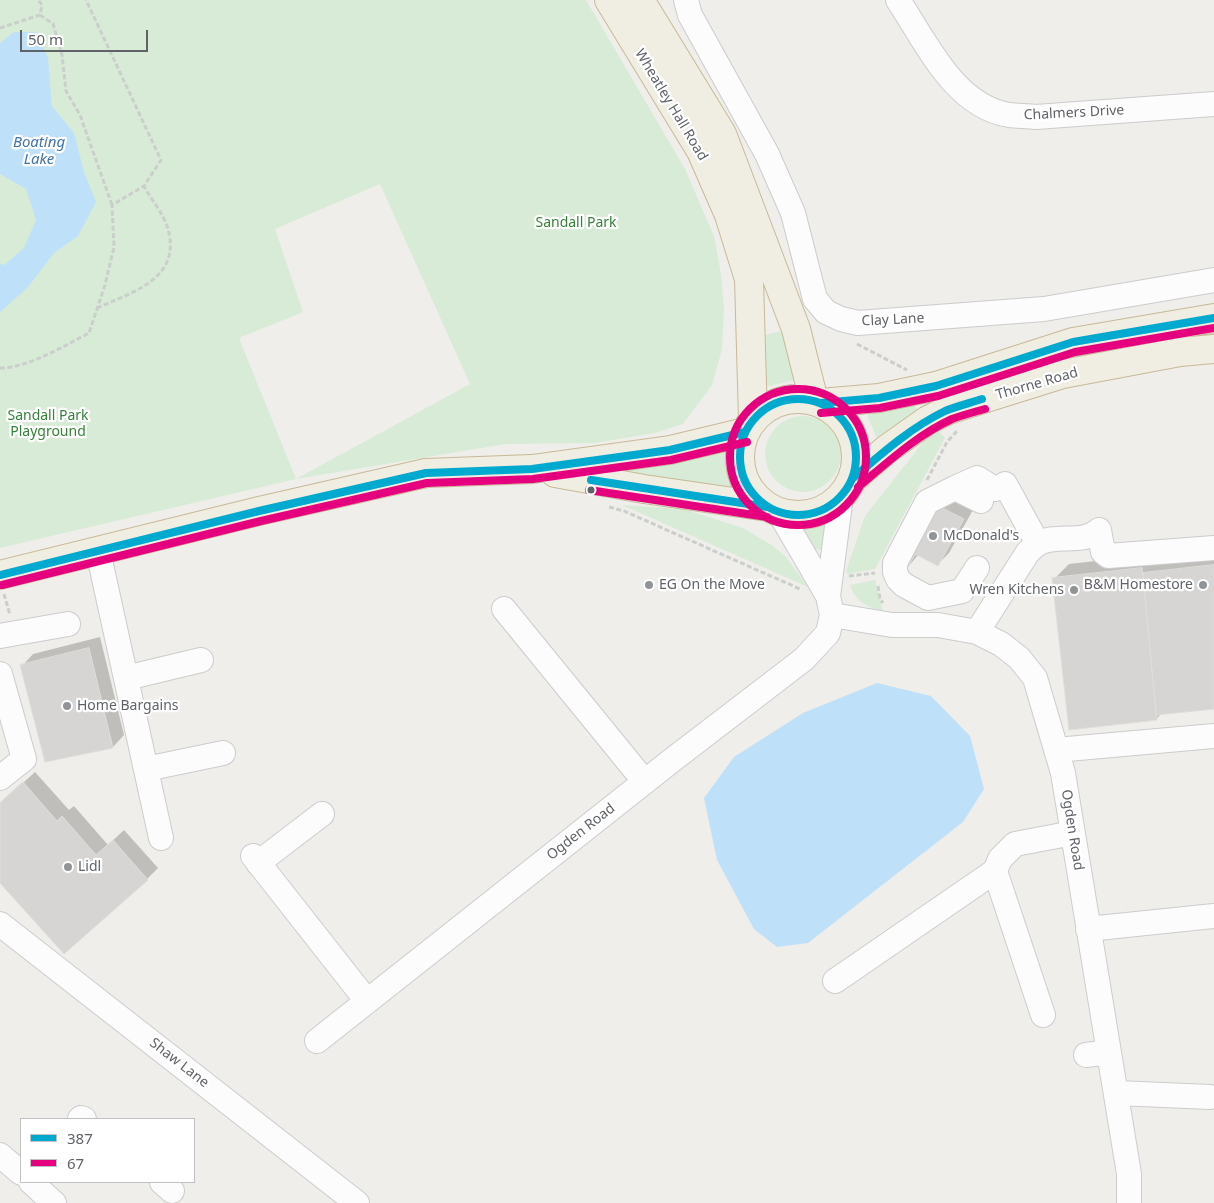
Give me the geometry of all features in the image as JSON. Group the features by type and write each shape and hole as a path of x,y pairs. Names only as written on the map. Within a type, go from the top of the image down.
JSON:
{"highway":[{"name":"Wheatley Hall Road","path":"608,0 701,151 729,215 749,279 749,426"},
{"name":"Wheatley Hall Road","path":"640,0 722,134 796,329 817,402"},
{"name":"Thorne Road","path":"817,402 878,398 936,386 1073,342 1214,318"},
{"name":"Thorne Road","path":"846,488 888,449 928,420 948,410 1063,374 1180,352 1214,349"},
{"path":"532,469 644,490 774,510 790,515 812,513 832,504 846,488 856,456 852,434 839,415 817,402 803,399 781,401 761,412 749,426 740,453 742,474 752,493 774,510"},
{"path":"2,574 259,511 426,473 532,469 670,450 749,426"}],"street":[{"name":"Clay Lane","path":"686,0 690,15 767,154 793,213 816,300 826,312 841,319 858,323 1044,309 1214,280"},
{"name":"Chalmers Drive","path":"898,0 957,88 982,106 1008,115 1036,117 1214,104"},
{"name":"Ogden Road","path":"317,1041 644,782 804,659 828,633 846,488"},
{"path":"974,574 962,591 928,598 904,585 898,579 895,572 895,563 927,502 955,488 994,491 1038,544"},
{"path":"774,510 830,605"},
{"path":"977,632 1028,552 1038,544 1052,540 1088,537 1099,530 1103,552 1108,556 1214,548"},
{"path":"98,551 161,838"},
{"name":"Ogden Road","path":"830,605 892,625 938,625 977,632 1000,644 1019,658 1035,678 1063,773 1088,929 1098,1054 1117,1093 1129,1174 1129,1203"},
{"path":"504,609 644,782"},
{"path":"7,635 68,624"},
{"path":"126,678 201,660"},
{"path":"0,676 24,758 0,778"},
{"path":"1056,750 1214,736"},
{"path":"146,769 223,753"},
{"path":"322,814 256,859 367,1002"},
{"path":"834,981 995,870 1000,859 1015,844 1073,833"},
{"path":"995,870 1043,1014"},
{"path":"1088,929 1214,916"},
{"name":"Shaw Lane","path":"0,924 357,1203"},
{"path":"1117,1093 1210,1097"},
{"path":"1,1158 20,1172"},
{"path":"32,1183 54,1203"}],"path":[{"path":"38,0 42,5 40,15"},
{"path":"86,0 161,160 144,186 112,205"},
{"path":"0,28 40,15"},
{"path":"0,368 10,368 51,353 89,333 105,285 114,247 112,205 80,115 66,91 62,55 53,24 40,15"},
{"path":"97,308 148,285 164,270 170,248 167,225 144,186"},
{"path":"857,344 896,365 914,372"},
{"path":"924,485 947,442 963,425"},
{"path":"606,506 624,510 805,591"},
{"path":"2,574 7,635"},
{"path":"878,584 880,599 909,625"}],"green space":[{"name":"Sandall Park","path":"0,0 586,0 685,169 714,236 721,274 724,310 722,349 712,385 683,424 655,433 595,443 506,444 296,479 0,548","holes":["380,184 470,384 296,479 239,338 303,312 275,229"]},
{"path":"787,330 799,379 765,387 765,335"},
{"path":"912,401 918,411 877,439 866,412"},
{"path":"803,416 817,419 830,427 838,440 841,454 838,468 830,481 817,489 803,492 789,489 776,481 768,468 765,454 768,440 776,427 789,419"},
{"path":"935,427 945,438 875,569 848,574 846,571 865,516"},
{"path":"727,447 726,461 738,493 667,486 623,469"},
{"path":"622,505 683,509 743,528 773,546 785,556 808,587"},
{"path":"830,524 824,550 813,549 805,530"},
{"path":"875,580 883,611 863,603 852,591 850,585"}],"water":[{"name":"Boating Lake","path":"14,32 36,32 48,58 52,106 74,133 84,172 96,202 78,236 54,253 28,287 0,312 0,264 4,265 24,248 36,220 26,189 0,174 0,43"},
{"path":"877,683 931,696 970,736 984,789 963,822 808,943 777,947 754,929 717,860 704,798 734,757 803,713"}],"building":[{"name":"McDonald's","path":"930,502 964,519 938,566 915,554 907,569 897,564"},
{"path":"1214,565 1214,709 1156,715 1143,573"},
{"path":"1142,568 1157,720 1069,730 1052,578"},
{"name":"Home Bargains","path":"89,648 113,748 45,762 20,665"},
{"name":"Lidl","path":"23,782 57,821 62,816 96,855 113,840 148,880 64,954 0,883 0,803"}],"transit line":[{"name":"387","path":"820,403 879,398 936,386 1073,342 1214,318"},
{"name":"67","path":"821,413 880,408 938,396 1075,352 1214,328"},
{"name":"67","path":"798,389 824,394 836,400 846,409 855,419 861,431 866,457 861,483 855,495 846,505 836,514 824,520 798,525 772,520 760,514 750,505 741,495 735,483 730,457 735,431 741,419 750,409 760,400 772,394 798,389"},
{"name":"387","path":"798,399 820,403 839,416 852,435 856,457 852,479 839,498 820,511 798,515 776,511 757,498 744,479 740,457 744,435 757,416 776,403 798,399"},
{"name":"387","path":"852,479 896,442 920,425 945,411 982,399"},
{"name":"67","path":"858,487 903,450 939,425 985,409"},
{"name":"387","path":"0,575 259,511 426,473 532,469 670,450 745,432"},
{"name":"67","path":"2,585 261,521 427,483 533,479 671,460 747,442"},
{"name":"387","path":"591,480 768,507"},
{"name":"67","path":"589,490 767,517"}],"place":[{"name":"McDonald's","path":"933,536"},
{"name":"EG On the Move","path":"649,585"},
{"name":"B&M Homestore","path":"1203,585"},
{"name":"Wren Kitchens","path":"1074,590"},
{"name":"Home Bargains","path":"67,706"},
{"name":"Lidl","path":"68,867"}],"park label":[{"name":"Sandall Park Playground","path":"48,424"}]}
